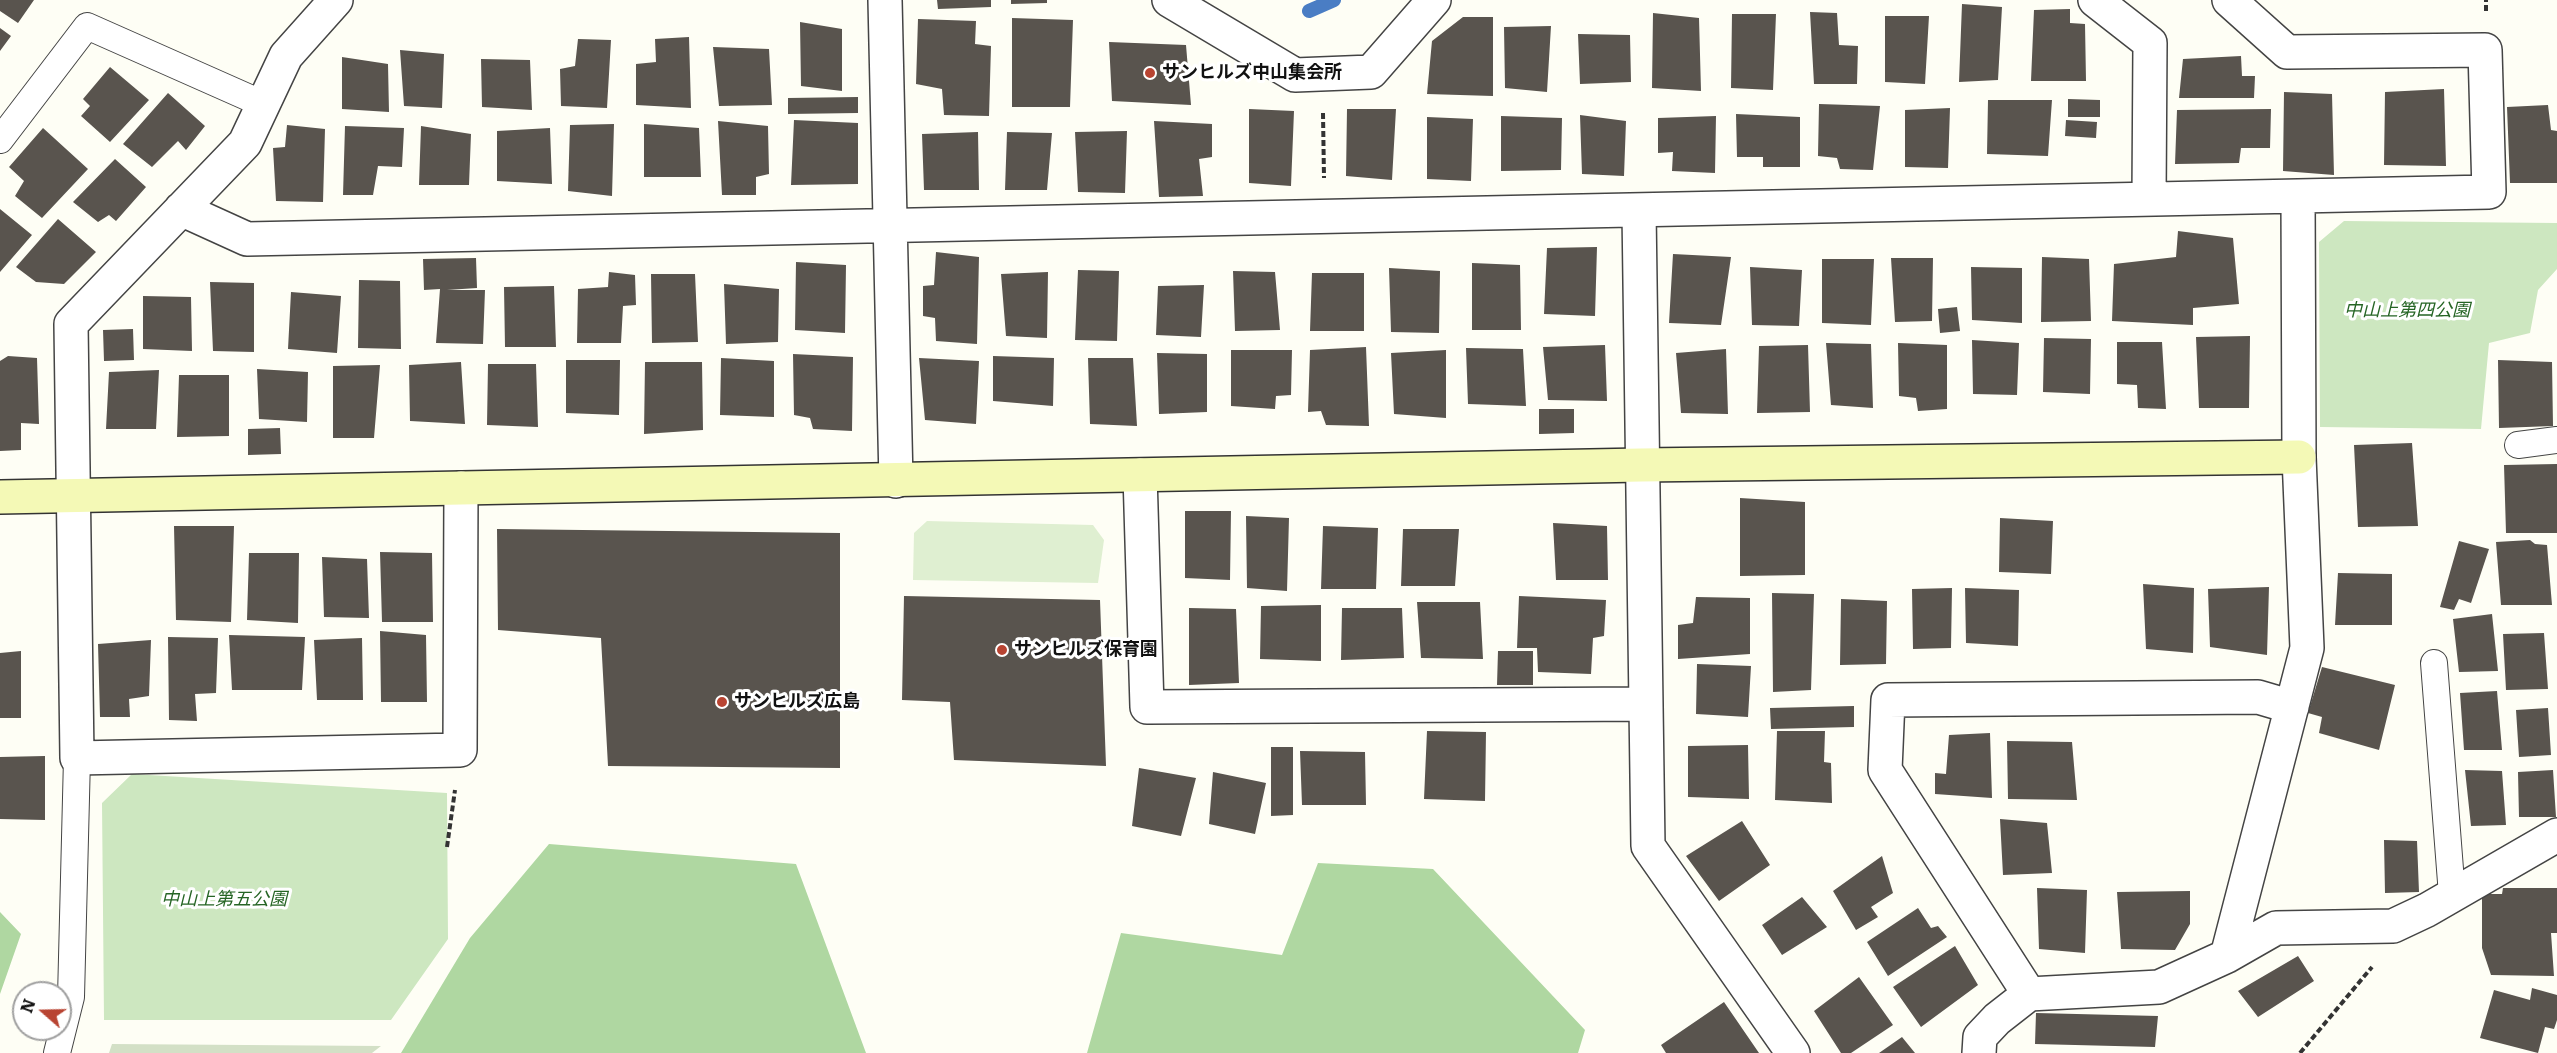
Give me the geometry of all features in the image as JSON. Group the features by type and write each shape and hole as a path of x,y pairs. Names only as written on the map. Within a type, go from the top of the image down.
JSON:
{"street":[{"path":"336,0 286,56 245,143 70,324 77,758 460,750 461,488"},
{"path":"885,0 896,481"},
{"path":"1168,0 1295,75 1371,72 1434,0"},
{"path":"2095,0 2150,43 2149,199"},
{"path":"181,210 247,239 2489,192 2485,50 2287,52 2229,0"},
{"path":"2227,956 2307,648 2299,457 2298,196"},
{"path":"1639,211 1648,846 1793,1053"},
{"path":"0,497 1641,465 2299,457"},
{"path":"1140,475 1147,707 1645,704"},
{"path":"2029,994 1885,770 1888,700 2258,697 2292,707"},
{"path":"1979,1053 1980,1037 1997,1018 2029,994 2159,987 2227,956 2276,928 2392,926 2427,910 2557,835"}],"lane":[{"path":"0,140 87,26 263,104"},
{"path":"2518,445 2557,440"},
{"path":"2434,663 2452,895"},
{"path":"57,1053 71,997 77,758"}],"path":[{"path":"1321,73 1325,218"},
{"path":"447,847 460,750"},
{"path":"2300,1053 2370,970 2392,926"}],"green space":[{"name":"中山上第四公園","path":"2344,221 2557,223 2557,269 2538,290 2530,333 2489,343 2481,429 2320,427 2319,242"},
{"path":"927,521 1093,525 1104,540 1098,583 913,580 914,533"},
{"name":"中山上第五公園","path":"132,774 447,793 448,939 391,1020 104,1020 102,803"},
{"path":"549,844 796,864 866,1053 401,1053 470,938"},
{"path":"1318,863 1433,869 1585,1030 1578,1053 1087,1053 1121,933 1282,955"},
{"path":"0,912 21,934 0,994"},
{"path":"112,1044 381,1046 372,1053 109,1053"}],"building":[{"path":"0,0 34,0 18,23 0,11"},
{"path":"937,0 991,0 991,7 938,9"},
{"path":"1011,0 1047,0 1047,3 1011,4"},
{"path":"1962,4 2002,7 1998,80 1959,82"},
{"path":"2070,9 2070,23 2085,24 2086,81 2031,81 2034,10"},
{"path":"1810,12 1837,13 1839,45 1858,46 1857,84 1814,84"},
{"path":"1653,13 1699,18 1701,91 1652,88"},
{"path":"1732,14 1776,14 1773,90 1731,88"},
{"path":"1885,16 1929,16 1925,84 1885,82"},
{"path":"1463,17 1493,17 1493,96 1427,94 1432,41"},
{"path":"1012,18 1073,20 1070,107 1012,107"},
{"path":"918,19 976,21 975,44 991,46 989,116 944,115 942,89 916,84"},
{"path":"800,22 842,29 842,91 801,86"},
{"path":"1551,26 1547,92 1505,88 1504,27"},
{"path":"0,28 11,36 0,51"},
{"path":"1578,34 1630,35 1631,82 1580,84"},
{"path":"689,37 691,108 636,105 636,64 656,62 655,39"},
{"path":"578,39 611,40 607,108 561,106 560,69 575,66"},
{"name":"サンヒルズ中山集会所","path":"1109,42 1186,45 1191,105 1112,101"},
{"path":"713,47 769,49 772,105 719,106"},
{"path":"400,50 444,54 442,108 404,106"},
{"path":"2241,56 2242,76 2255,76 2254,98 2179,98 2183,59"},
{"path":"342,57 388,64 389,112 342,109"},
{"path":"481,59 530,60 532,110 482,107"},
{"path":"110,67 149,100 110,142 81,116 90,106 83,99"},
{"path":"2444,89 2446,166 2384,165 2385,92"},
{"path":"2284,92 2332,94 2334,175 2283,171"},
{"path":"168,93 205,126 186,150 178,141 152,167 123,144"},
{"path":"858,97 858,113 788,114 788,98"},
{"path":"2068,99 2100,100 2100,117 2068,117"},
{"path":"1988,100 2052,100 2048,156 1987,154"},
{"path":"1819,104 1880,106 1873,170 1840,169 1837,158 1818,156"},
{"path":"2548,105 2551,130 2557,131 2557,183 2510,183 2507,107"},
{"path":"1950,108 1948,168 1905,167 1905,110"},
{"path":"1249,109 1294,111 1291,186 1249,183"},
{"path":"1347,109 1396,109 1392,180 1346,176"},
{"path":"2271,109 2270,148 2241,148 2239,163 2175,164 2177,110"},
{"path":"1736,114 1800,117 1800,167 1763,167 1763,157 1737,157"},
{"path":"1580,115 1626,121 1624,176 1582,174"},
{"path":"1501,116 1562,118 1561,170 1501,171"},
{"path":"1716,116 1715,173 1672,171 1673,152 1658,153 1658,118"},
{"path":"1427,117 1473,119 1471,181 1427,179"},
{"path":"794,120 858,123 858,184 791,185"},
{"path":"2066,120 2097,122 2096,138 2065,136"},
{"path":"718,121 768,126 769,174 756,177 756,195 722,195"},
{"path":"1154,121 1212,124 1212,157 1199,159 1203,196 1159,197"},
{"path":"614,124 612,196 568,191 570,125"},
{"path":"644,124 699,128 701,177 644,177"},
{"path":"287,125 325,129 323,202 276,201 273,148 285,147"},
{"path":"345,126 404,128 402,167 378,166 373,195 343,195"},
{"path":"421,126 471,134 469,185 419,185"},
{"path":"43,128 88,169 42,218 15,196 24,181 9,167"},
{"path":"550,128 552,184 497,181 497,131"},
{"path":"1127,131 1125,193 1078,192 1075,132"},
{"path":"978,132 979,190 924,190 922,134"},
{"path":"1007,132 1052,133 1047,190 1005,190"},
{"path":"115,159 146,187 116,221 109,215 98,222 73,202"},
{"path":"0,209 32,235 0,272"},
{"path":"58,219 96,252 64,284 36,282 16,267"},
{"path":"2178,231 2233,238 2239,304 2193,308 2193,325 2112,321 2114,264 2176,257"},
{"path":"1597,247 1595,316 1544,314 1547,248"},
{"path":"936,252 979,257 977,344 936,341 935,318 923,316 923,286 934,285"},
{"path":"1673,254 1731,257 1721,325 1669,323"},
{"path":"2042,257 2089,259 2091,321 2041,322"},
{"path":"476,258 477,288 447,290 485,290 483,344 436,343 440,289 424,290 423,259"},
{"path":"1891,258 1933,258 1932,321 1895,322"},
{"path":"1822,259 1874,259 1871,325 1822,323"},
{"path":"796,262 846,265 845,333 795,330"},
{"path":"1472,263 1520,265 1521,330 1472,330"},
{"path":"1750,267 1802,270 1799,326 1752,325"},
{"path":"1971,267 2022,268 2022,323 1972,320"},
{"path":"1389,268 1440,271 1439,333 1391,332"},
{"path":"1078,270 1119,271 1117,341 1075,340"},
{"path":"1233,271 1275,272 1280,330 1235,331"},
{"path":"609,272 635,275 636,305 623,306 621,343 577,343 578,289 608,287"},
{"path":"1048,272 1047,338 1006,336 1001,274"},
{"path":"1312,273 1364,273 1364,331 1310,331"},
{"path":"651,274 695,274 698,342 652,343"},
{"path":"359,280 400,281 401,349 358,348"},
{"path":"210,282 254,283 254,352 213,351"},
{"path":"724,284 779,289 778,342 726,344"},
{"path":"1204,285 1201,337 1156,335 1158,286"},
{"path":"554,286 556,347 505,347 504,287"},
{"path":"291,292 341,296 337,353 288,349"},
{"path":"143,296 191,297 192,351 143,349"},
{"path":"1957,307 1960,331 1940,333 1938,309"},
{"path":"133,329 134,360 104,361 103,330"},
{"path":"2250,336 2249,408 2199,408 2196,337"},
{"path":"2044,338 2091,339 2090,394 2043,392"},
{"path":"1972,340 2019,343 2017,395 1973,394"},
{"path":"2117,342 2162,342 2166,409 2138,408 2137,385 2117,384"},
{"path":"1826,343 1871,344 1873,408 1831,405"},
{"path":"1898,343 1947,345 1947,409 1918,411 1916,398 1899,396"},
{"path":"1605,345 1607,401 1548,400 1543,347"},
{"path":"1808,345 1810,412 1757,413 1759,346"},
{"path":"1366,347 1369,426 1326,425 1321,411 1308,412 1310,350"},
{"path":"1466,348 1523,349 1526,406 1468,404"},
{"path":"1726,349 1728,414 1681,413 1676,353"},
{"path":"1231,350 1292,350 1291,395 1276,396 1275,409 1231,406"},
{"path":"1446,350 1446,418 1394,414 1391,353"},
{"path":"1157,353 1207,354 1207,412 1159,414"},
{"path":"793,354 853,357 852,431 813,429 810,418 794,415"},
{"path":"8,356 37,358 39,424 21,423 21,450 0,451 0,361"},
{"path":"993,356 1054,358 1053,406 993,401"},
{"path":"721,358 774,361 774,417 720,415"},
{"path":"919,358 979,361 976,424 925,420"},
{"path":"1088,358 1133,358 1137,426 1090,424"},
{"path":"566,360 620,360 619,415 566,413"},
{"path":"2498,360 2552,362 2553,426 2499,428"},
{"path":"461,362 465,424 410,421 409,365"},
{"path":"645,362 702,362 703,430 644,434"},
{"path":"488,364 536,364 538,427 487,425"},
{"path":"380,365 374,438 333,438 333,366"},
{"path":"257,369 308,372 307,422 259,419"},
{"path":"159,370 156,429 106,429 109,372"},
{"path":"179,375 229,375 229,436 177,437"},
{"path":"1539,409 1574,409 1574,433 1539,434"},
{"path":"280,428 281,454 248,455 248,429"},
{"path":"2412,443 2418,526 2358,527 2354,445"},
{"path":"2557,464 2557,533 2506,533 2504,465"},
{"path":"1740,498 1805,502 1805,575 1740,576"},
{"path":"1185,511 1231,511 1230,580 1185,578"},
{"path":"1246,516 1289,518 1287,591 1247,588"},
{"path":"2000,518 2053,521 2051,574 1999,572"},
{"path":"1553,523 1607,526 1608,580 1556,580"},
{"path":"174,526 234,526 231,622 176,620"},
{"path":"1323,526 1378,528 1376,589 1321,589"},
{"name":"サンヒルズ広島","path":"497,529 840,533 840,768 608,766 601,638 498,630"},
{"path":"1403,529 1459,529 1455,586 1401,586"},
{"path":"2530,540 2535,544 2547,545 2552,605 2501,605 2496,542"},
{"path":"2459,541 2489,549 2471,603 2459,599 2454,610 2440,607"},
{"path":"380,552 432,553 433,622 382,622"},
{"path":"249,553 299,553 298,623 247,620"},
{"path":"322,557 367,559 369,618 324,617"},
{"path":"2338,573 2392,574 2392,625 2335,625"},
{"path":"2143,584 2194,588 2193,653 2146,649"},
{"path":"2269,587 2267,655 2210,647 2208,589"},
{"path":"1952,588 1951,648 1913,649 1912,589"},
{"path":"1965,588 2019,590 2018,646 1966,643"},
{"path":"1772,593 1814,594 1811,690 1773,692"},
{"name":"サンヒルズ保育園","path":"904,596 1100,600 1106,766 954,760 950,702 902,700"},
{"path":"1519,596 1606,600 1604,636 1593,638 1591,674 1538,672 1537,648 1517,648"},
{"path":"1696,597 1750,598 1750,654 1678,659 1678,625 1693,623"},
{"path":"1841,599 1887,601 1886,664 1840,665"},
{"path":"1417,602 1480,602 1483,659 1421,658"},
{"path":"1321,605 1321,661 1260,659 1261,606"},
{"path":"1189,608 1236,609 1239,683 1189,685"},
{"path":"1342,608 1402,608 1404,658 1341,660"},
{"path":"2492,614 2498,671 2459,672 2453,619"},
{"path":"380,631 426,635 427,702 381,702"},
{"path":"2544,633 2548,689 2506,690 2503,634"},
{"path":"229,635 305,637 302,690 232,690"},
{"path":"168,637 218,638 216,693 195,694 197,721 169,720"},
{"path":"362,638 363,700 317,700 314,640"},
{"path":"151,640 149,696 129,699 130,717 100,717 98,644"},
{"path":"21,651 21,718 0,718 0,653"},
{"path":"1498,651 1533,651 1533,685 1497,685"},
{"path":"1697,664 1751,666 1748,717 1696,714"},
{"path":"2322,667 2395,685 2379,750 2319,733 2322,717 2308,713"},
{"path":"2497,691 2502,750 2464,750 2460,693"},
{"path":"1854,706 1854,727 1771,729 1770,708"},
{"path":"2548,708 2551,755 2519,757 2516,710"},
{"path":"1427,731 1486,732 1485,801 1424,799"},
{"path":"1777,731 1825,731 1824,762 1831,763 1832,803 1775,800"},
{"path":"1990,733 1992,798 1935,794 1935,773 1946,774 1949,735"},
{"path":"2007,741 2072,742 2077,800 2008,799"},
{"path":"1748,745 1749,799 1688,797 1688,746"},
{"path":"1271,747 1293,747 1293,815 1271,816"},
{"path":"1300,751 1365,752 1366,805 1302,805"},
{"path":"45,756 45,820 0,819 0,757"},
{"path":"1139,768 1196,778 1181,836 1132,826"},
{"path":"2465,770 2502,771 2506,825 2471,826"},
{"path":"2553,770 2556,817 2519,817 2518,772"},
{"path":"1213,772 1266,783 1255,834 1209,824"},
{"path":"2000,819 2047,823 2052,873 2003,875"},
{"path":"1742,821 1770,865 1719,901 1686,856"},
{"path":"2384,840 2417,841 2419,892 2385,893"},
{"path":"1882,856 1893,893 1871,907 1878,917 1856,930 1833,891"},
{"path":"2037,888 2087,890 2085,953 2039,949"},
{"path":"2503,888 2557,888 2557,933 2551,933 2554,976 2491,975 2482,948 2482,894 2502,894"},
{"path":"2190,891 2190,924 2175,950 2121,949 2117,892"},
{"path":"1802,897 1827,927 1782,955 1762,925"},
{"path":"1918,908 1931,928 1938,926 1947,937 1888,976 1867,942"},
{"path":"1955,946 1978,985 1921,1027 1893,987"},
{"path":"2298,956 2314,981 2258,1017 2238,991"},
{"path":"1859,977 1893,1025 1851,1053 1841,1053 1814,1011"},
{"path":"2532,988 2557,995 2557,1020 2554,1029 2545,1027 2538,1053 2480,1038 2494,990 2530,1000"},
{"path":"1724,1002 1759,1053 1666,1053 1661,1045"},
{"path":"2036,1013 2158,1016 2155,1047 2035,1044"},
{"path":"1902,1037 1915,1053 1879,1053"}],"waterway":[{"path":"1309,11 1334,0"}],"place":[{"name":"サンヒルズ中山集会所","path":"1150,73"},
{"name":"サンヒルズ保育園","path":"1002,650"},
{"name":"サンヒルズ広島","path":"722,702"}]}
